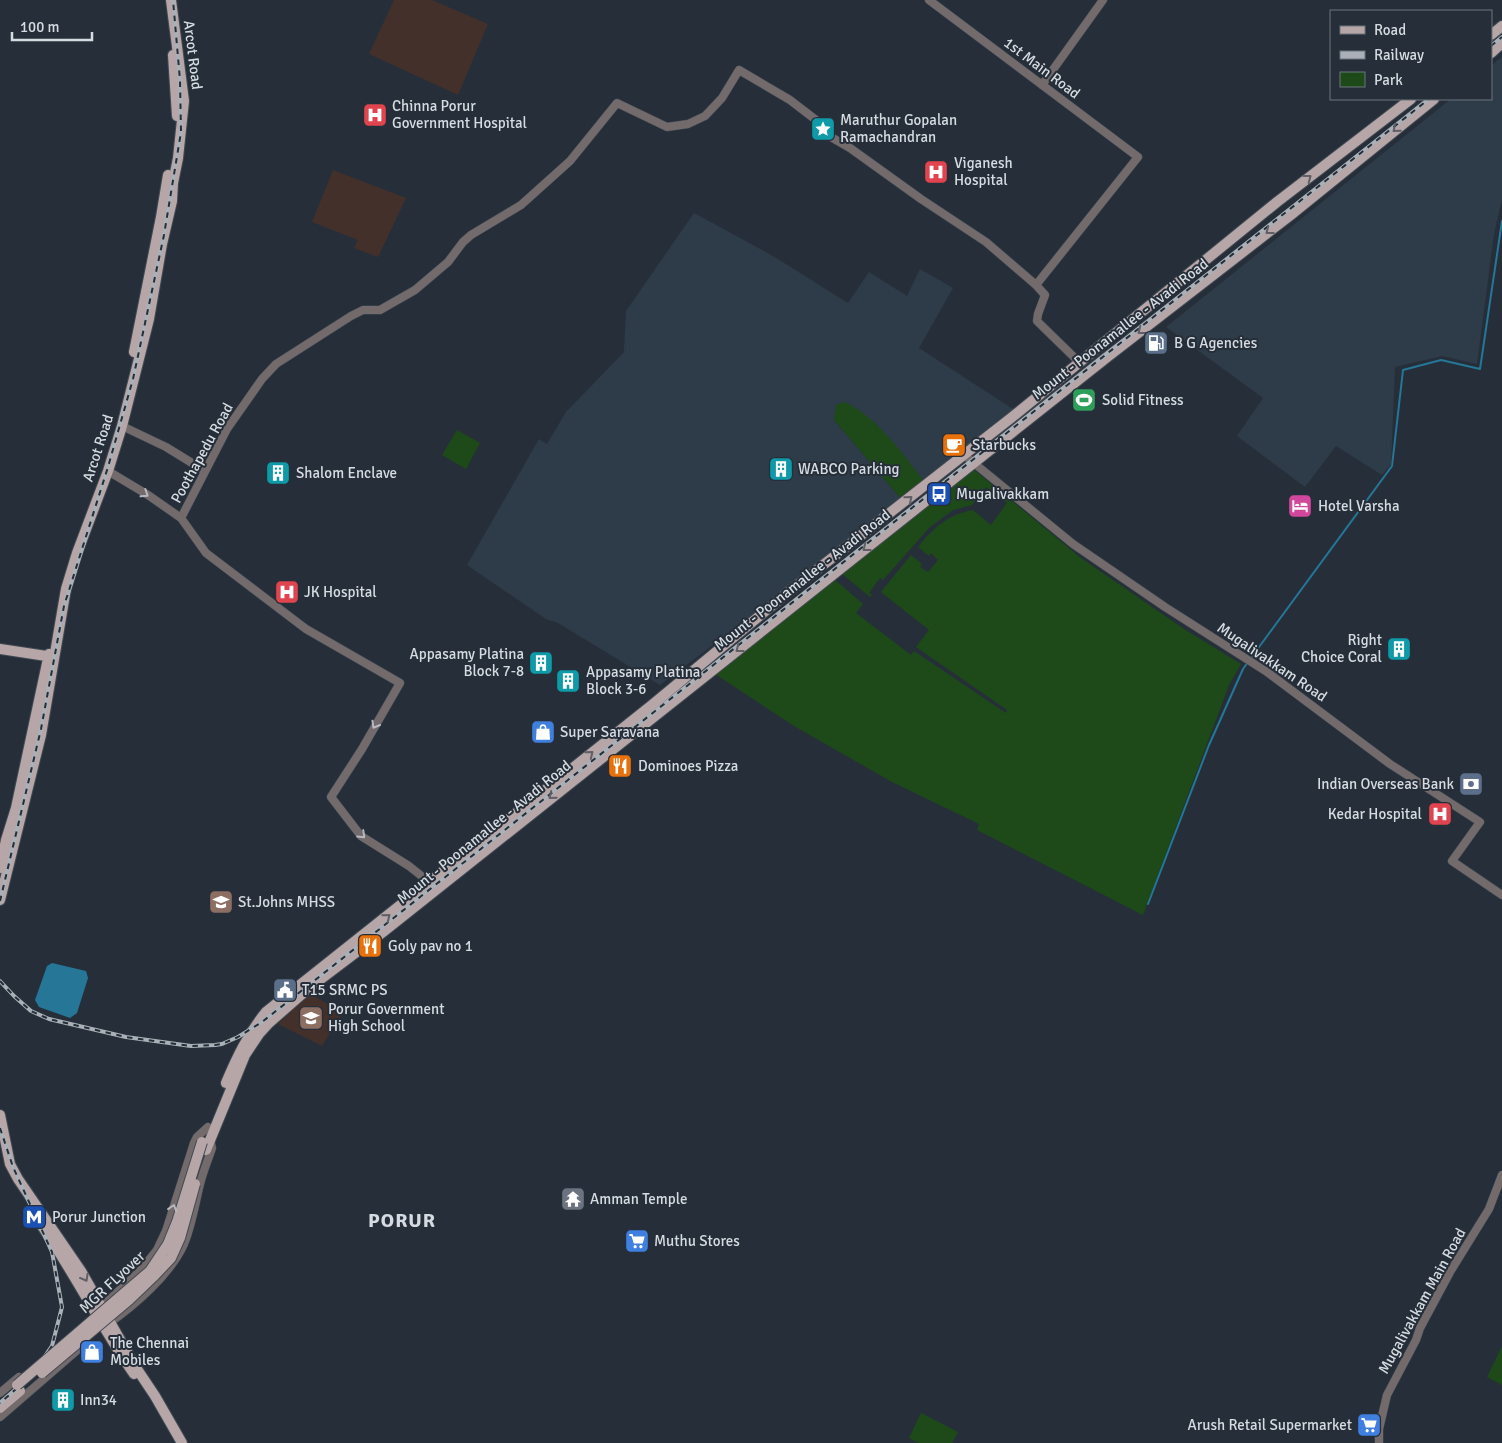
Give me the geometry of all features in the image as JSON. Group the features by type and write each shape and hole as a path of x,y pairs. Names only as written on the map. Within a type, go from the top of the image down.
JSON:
{"main road":[{"name":"Arcot Road","path":"0,900 41,735 59,598 75,540 122,406 173,149 180,100 166,0"},
{"name":"Arcot Road","path":"0,868 3,839 16,808 52,659 66,589 122,426 149,319 162,244 172,201 172,183 178,158 180,100 171,0"},
{"path":"1492,52 1502,44"},
{"name":"Mount - Poonamallee - Avadi Road","path":"467,858 835,556 964,455 1276,202 1410,100"},
{"name":"Mount - Poonamallee - Avadi Road","path":"206,1144 245,1055 259,1034 334,964 428,887 843,567 1292,214 1433,100"},
{"path":"1062,376 1070,387"},
{"path":"835,556 843,567"},
{"path":"0,649 52,659"},
{"path":"0,654 52,659"},
{"name":"Mount - Poonamallee - Avadi Road","path":"208,1126 238,1053 252,1029 266,1012 334,964"},
{"path":"0,1115 10,1164 27,1192 68,1250 106,1325 177,1443"},
{"name":"MGR FLyover","path":"0,1408 129,1300 171,1258 180,1238 206,1144 208,1126"},
{"name":"MGR FLyover","path":"0,1400 150,1271 168,1244 206,1144"},
{"path":"0,1147 14,1183 98,1310"},
{"path":"106,1325 182,1443"},
{"path":"62,1340 72,1354"}],"street":[{"name":"1st Main Road","path":"929,0 1138,157 1036,286"},
{"path":"1042,85 1102,0"},
{"name":"Poothapedu Road","path":"108,471 181,518 227,429 262,379 276,364 351,316 363,310 380,310 415,290 448,262 463,242 471,235 521,205 570,161 617,103 668,127 688,124 705,116 711,110 722,98 739,70 803,109 816,120 824,133 850,148 922,200 967,228 986,242 1036,286"},
{"path":"1036,286 1045,295 1037,321 1079,362"},
{"path":"122,426 166,447 205,470"},
{"name":"Mugalivakkam Road","path":"964,455 1073,544 1262,669 1390,764 1480,822 1452,862 1502,895"},
{"path":"181,518 206,552 306,629 400,683 362,749 331,797 361,836 409,866 428,887"},
{"path":"0,1394 140,1272 158,1250 166,1231 194,1143 208,1126"},
{"path":"0,1417 138,1299 167,1271 184,1244 200,1183 212,1148 206,1144"},
{"name":"Mugalivakkam Main Road","path":"1379,1443 1379,1429 1387,1395 1450,1272 1489,1209 1502,1176"},
{"path":"126,1284 138,1299"}],"shaded area":[{"path":"394,0 432,0 488,24 458,95 369,54"},
{"path":"1502,57 1502,199 1494,234 1477,364 1442,356 1395,367 1391,464 1382,475 1336,446 1305,487 1237,436 1263,398 1166,327 1450,100 1492,100 1492,65"},
{"path":"333,170 406,198 378,257 354,248 358,240 312,222"},
{"path":"694,213 773,256 848,303 869,272 907,296 920,269 953,288 919,348 1016,411 926,484 834,420 903,501 660,685 558,623 546,619 467,565 539,439 547,444 566,412 624,352 626,311"},
{"name":"Porur Government High School","path":"311,994 342,1013 322,1046 278,1024"}],"green space":[{"path":"845,402 868,417 890,438 926,484 903,501 834,420 836,405"},
{"path":"457,430 480,443 466,469 442,455"},
{"path":"973,469 1081,558 1184,629 1241,664 1229,685 1143,915 977,830 979,824 892,782 794,726 715,674 834,579 863,604 856,613 911,655 914,651 1006,713 1007,710 916,647 929,630 881,592 911,555 922,564 920,567 928,572 938,560 931,553 929,556 918,547 949,518 973,510 991,525 1007,503 986,487 972,505 953,510 929,528 883,580 880,578 869,593 872,595 870,597 841,573"},
{"path":"1502,1346 1502,1385 1487,1377"},
{"path":"921,1413 958,1432 952,1443 919,1443 909,1438"}],"water":[{"path":"52,963 86,971 88,978 77,1013 70,1018 39,1007 35,1000 47,966"}],"waterway":[{"path":"1251,658 1392,466 1403,370 1441,360 1480,369 1502,221"},
{"path":"1148,904 1209,745 1243,669 1248,662"}],"railway":[{"path":"0,901 41,729 64,606 108,467 133,379 164,235 181,132 180,80 173,0"},
{"path":"1492,45 1502,37"},
{"path":"0,981 31,1011 49,1019 126,1037 191,1046 222,1044 238,1037 262,1022 1428,100"},
{"path":"0,1128 13,1167 52,1252 62,1307 52,1346 32,1375 0,1403"}],"place":[{"name":"Chinna Porur Government Hospital","path":"375,115"},
{"name":"Maruthur Gopalan Ramachandran","path":"823,129"},
{"name":"Viganesh Hospital","path":"936,172"},
{"name":"B G Agencies","path":"1156,343"},
{"name":"Solid Fitness","path":"1084,400"},
{"name":"Starbucks","path":"954,445"},
{"name":"WABCO Parking","path":"781,469"},
{"name":"Shalom Enclave","path":"278,473"},
{"name":"Mugalivakkam","path":"939,494"},
{"name":"Hotel Varsha","path":"1300,506"},
{"name":"JK Hospital","path":"287,592"},
{"name":"Right Choice Coral","path":"1399,649"},
{"name":"Appasamy Platina Block 7-8","path":"541,663"},
{"name":"Appasamy Platina Block 3-6","path":"568,681"},
{"name":"Super Saravana","path":"543,732"},
{"name":"Dominoes Pizza","path":"620,766"},
{"name":"Indian Overseas Bank","path":"1471,784"},
{"name":"Kedar Hospital","path":"1440,814"},
{"name":"St.Johns MHSS","path":"221,902"},
{"name":"Goly pav no 1","path":"370,946"},
{"name":"T15 SRMC PS","path":"285,990"},
{"name":"Porur Government High School","path":"311,1018"},
{"name":"Amman Temple","path":"573,1199"},
{"name":"Porur Junction","path":"34,1217"},
{"name":"Muthu Stores","path":"637,1241"},
{"name":"The Chennai Mobiles","path":"92,1352"},
{"name":"Inn34","path":"63,1400"},
{"name":"Arush Retail Supermarket","path":"1369,1425"}],"district":[{"name":"PORUR","path":"402,1220"}]}
